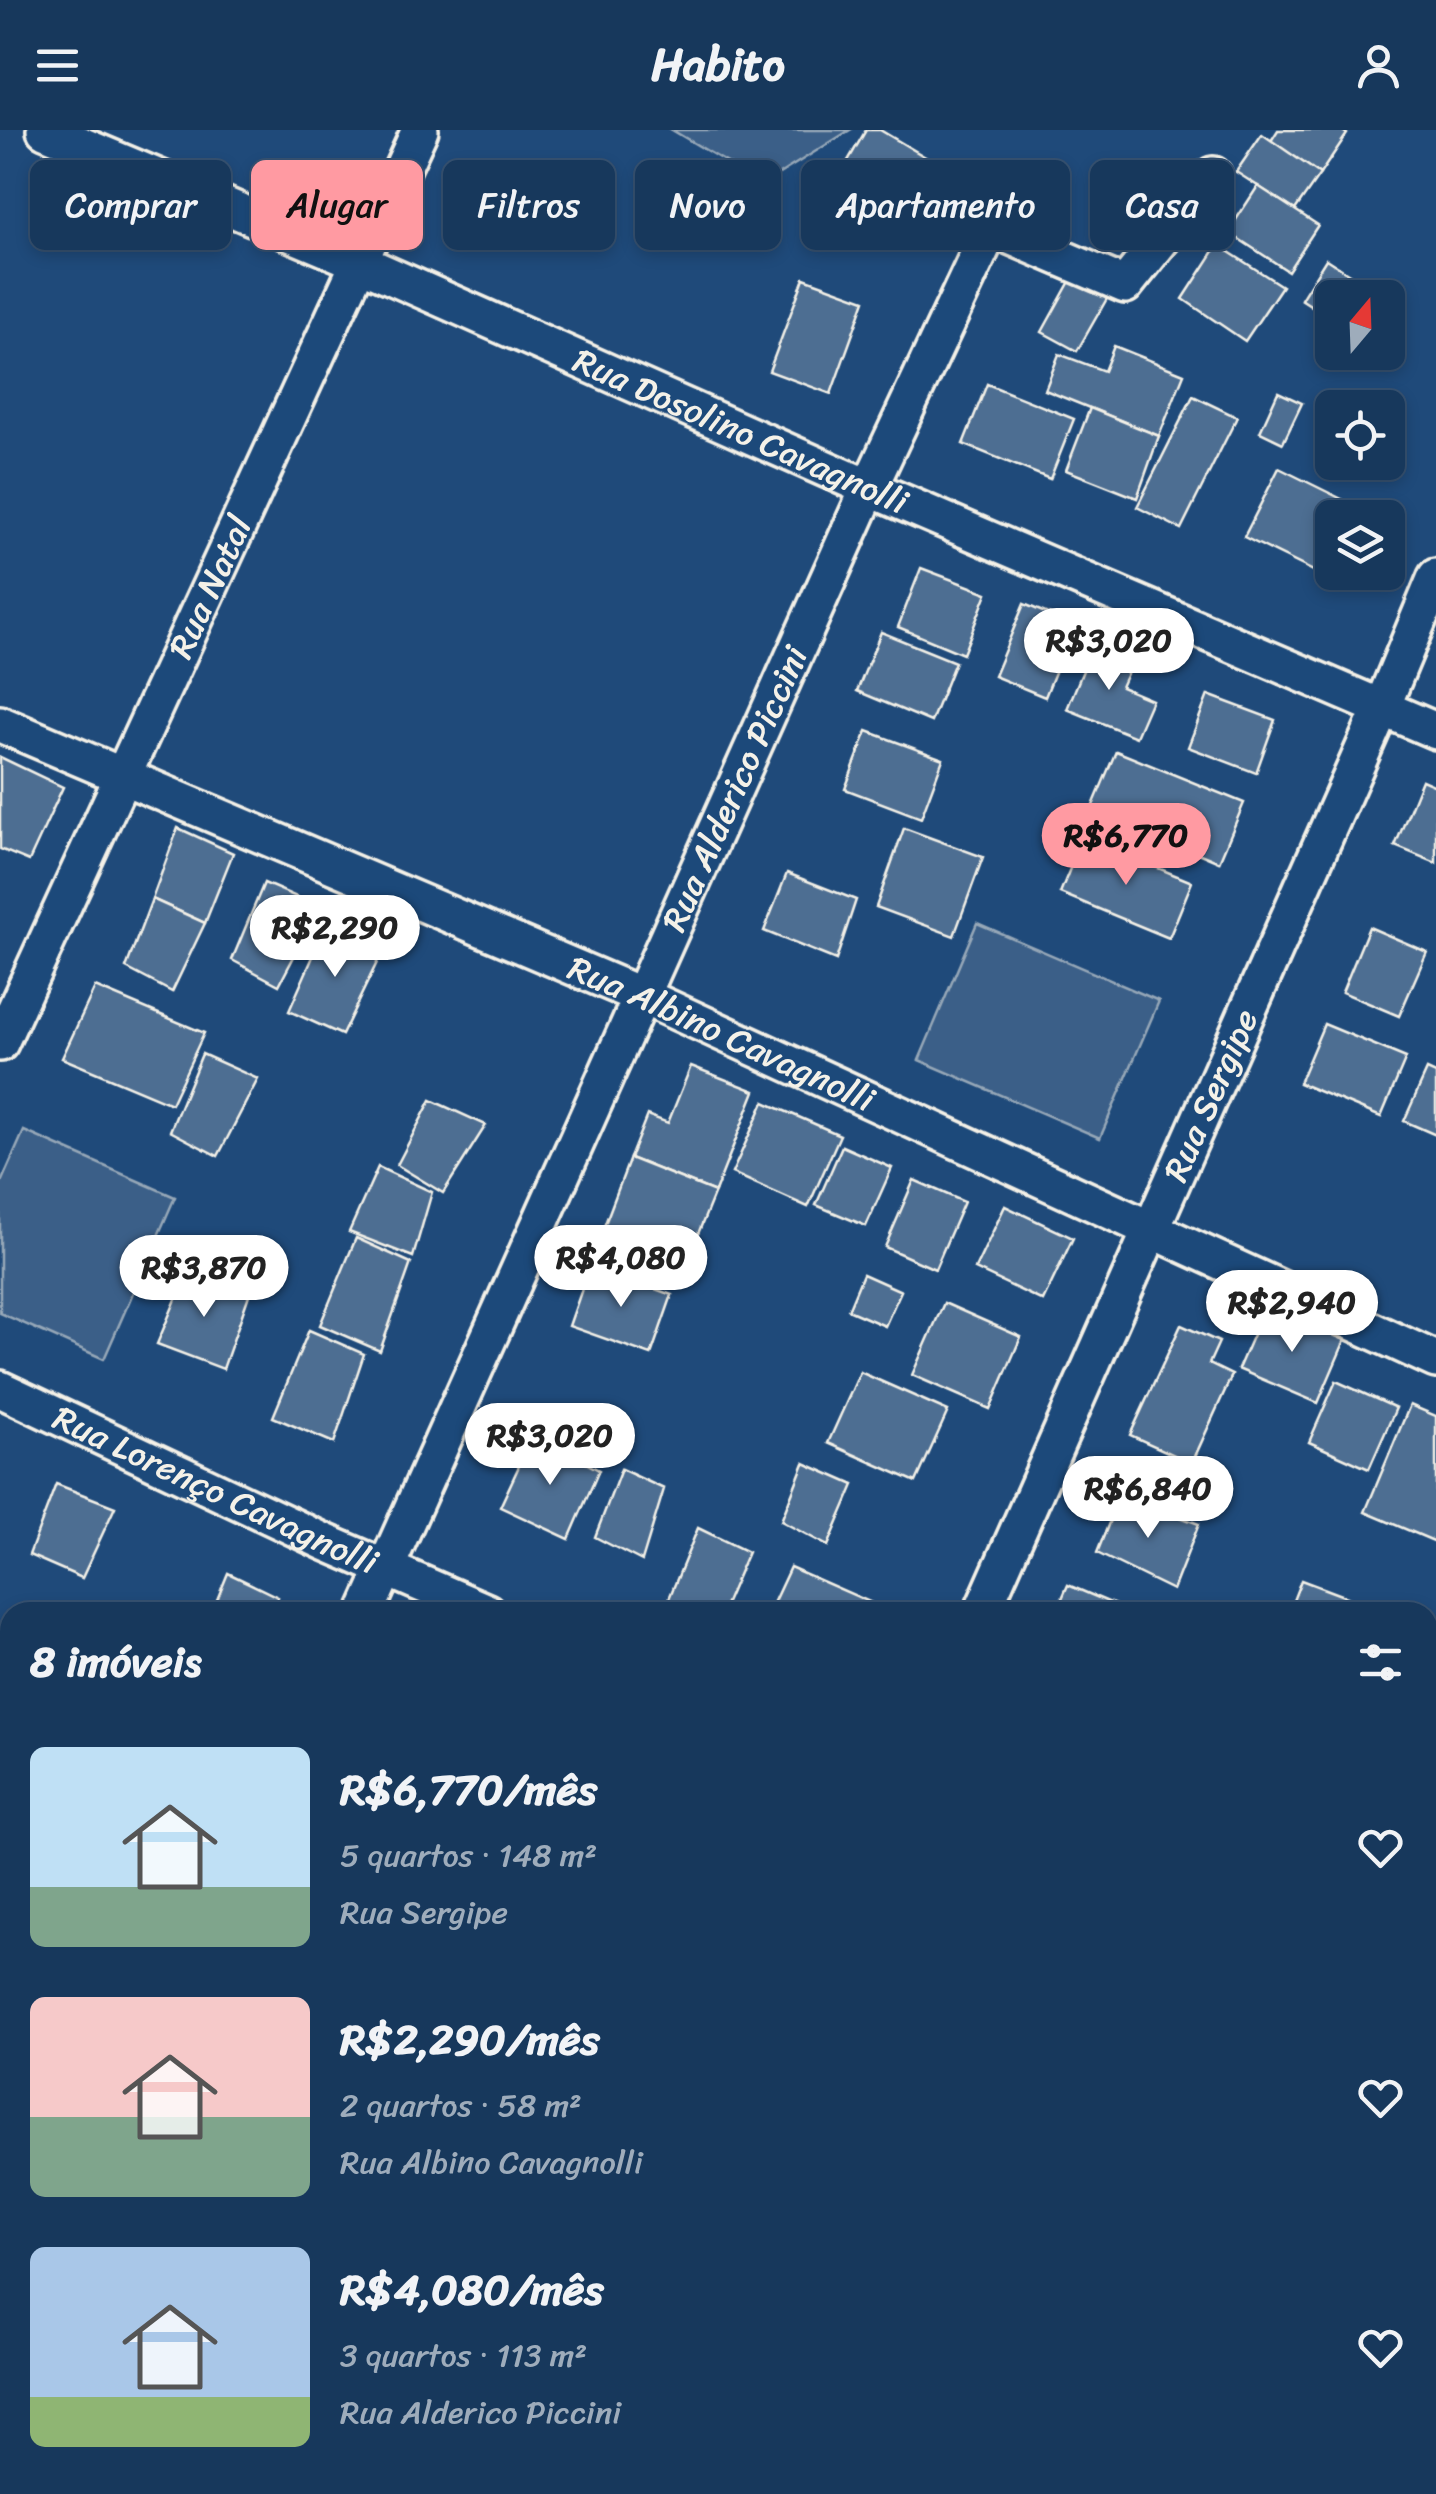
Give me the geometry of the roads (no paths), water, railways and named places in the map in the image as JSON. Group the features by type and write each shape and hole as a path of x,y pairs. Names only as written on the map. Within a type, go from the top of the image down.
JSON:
{"street":[{"name":"Rua Dosolino Cavagnolli","path":"45,130 359,262 869,488 1436,731"},
{"name":"Rua Natal","path":"0,1042 420,130"},
{"name":"Rua Alderico Piccini","path":"370,1602 869,488 992,228 1125,285 1153,250"},
{"name":"Rua Sergipe","path":"986,1602 1436,577"},
{"name":"Rua Albino Cavagnolli","path":"0,724 642,996 1436,1360"},
{"name":"Rua Lorenço Cavagnolli","path":"0,1389 464,1602"}]}
